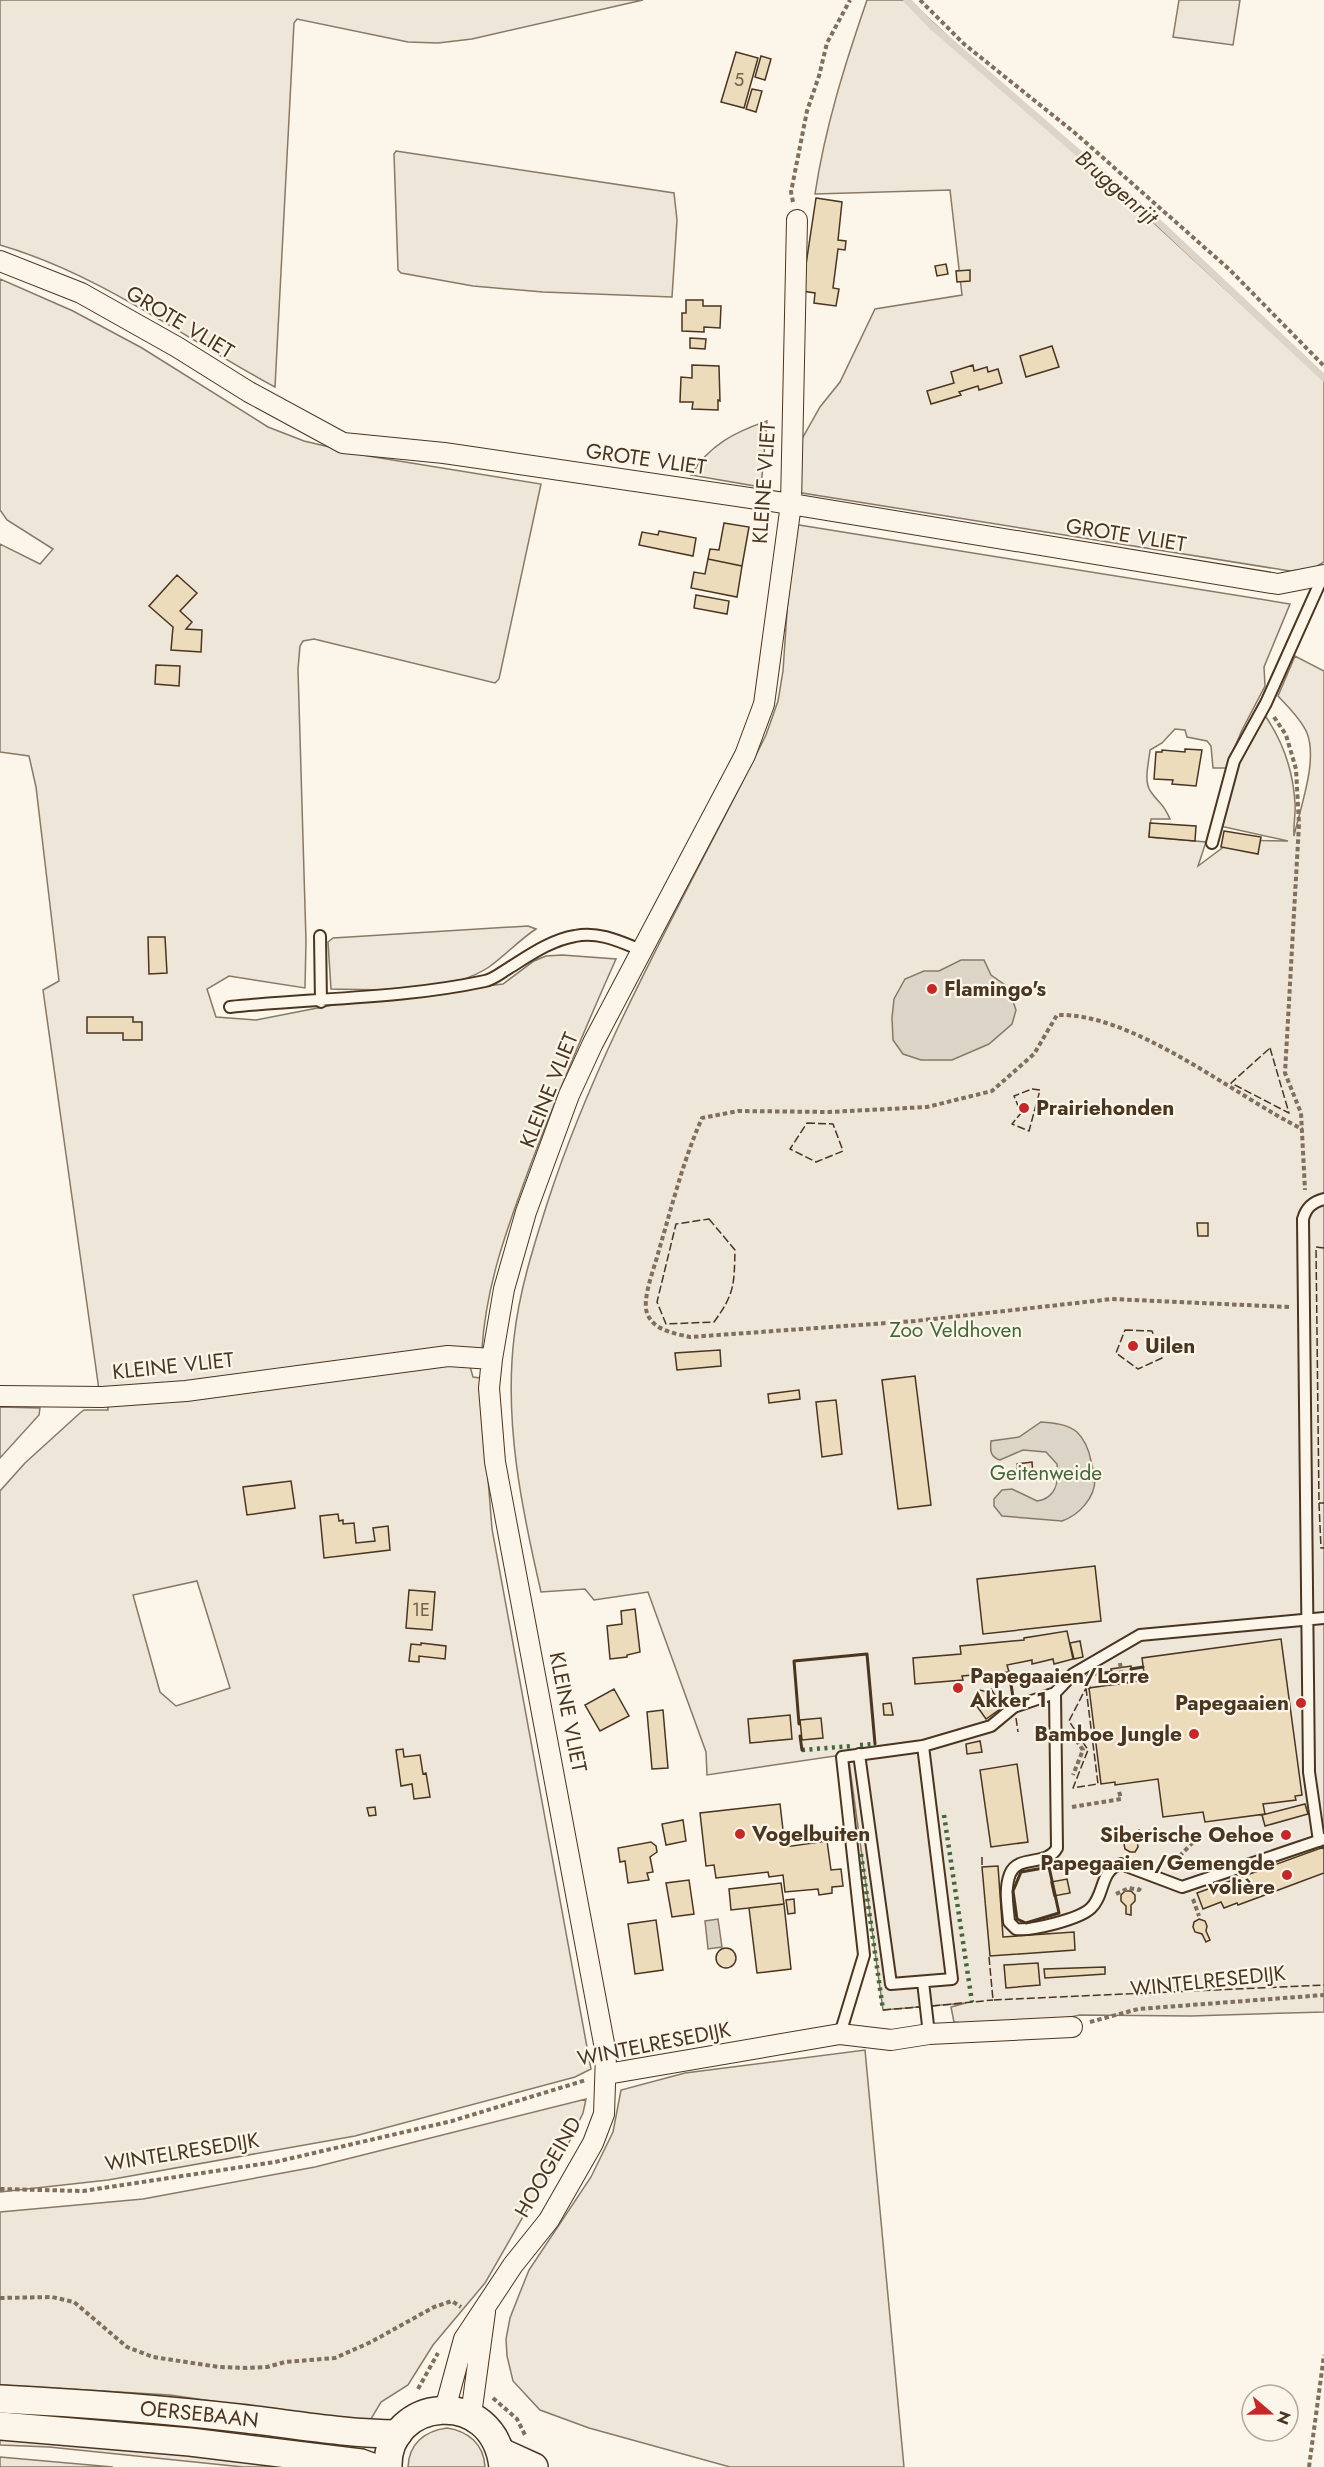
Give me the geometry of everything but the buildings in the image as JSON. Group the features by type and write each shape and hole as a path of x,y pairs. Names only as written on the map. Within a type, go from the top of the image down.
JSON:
{"main road":[{"name":"OERSEBAAN","path":"0,2399 62,2402 235,2418 369,2434 398,2434"},
{"path":"388,2467 391,2448 398,2434 411,2421 427,2412 445,2409 471,2415 490,2431 502,2460 534,2467"},
{"name":"OERSEBAAN","path":"0,2426 190,2442 361,2463 372,2467"}],"street":[{"name":"KLEINE VLIET","path":"607,2074 606,2055 579,1902 495,1462 489,1389 492,1359 504,1289 526,1212 569,1095 641,950 745,755 764,704 790,504 797,220"},
{"name":"GROTE VLIET","path":"0,261 63,285 105,305 249,392 343,443 444,453 790,504 1278,584 1323,576"},
{"name":"KLEINE VLIET","path":"0,1396 102,1397 186,1391 448,1356 492,1359"},
{"name":"WINTELRESEDIJK","path":"607,2074 840,2034 891,2040 929,2034 1072,2027"},
{"name":"HOOGEIND","path":"445,2409 454,2385 464,2339 513,2265 549,2220 593,2143 604,2114 607,2074"},
{"name":"HOOGEIND","path":"471,2415 486,2303"}],"lane":[{"path":"1212,843 1234,761 1266,703 1323,576"},
{"path":"230,1007 285,1001 321,1002 488,981 538,950 576,935 604,935 641,950"},
{"path":"320,936 321,1002"},
{"path":"1055,1693 1057,1848 1054,1854 1047,1858 1020,1863 1010,1872 1006,1891 1009,1922 1016,1929 1045,1927 1090,1909 1100,1896 1107,1872 1121,1864 1182,1887 1322,1840 1309,1772 1303,1220 1306,1209 1324,1199"},
{"path":"840,2034 864,1955 842,1757 923,1746 991,1726 1014,1707 1055,1693 1073,1674 1140,1635 1324,1618"},
{"path":"859,1754 891,1984 952,1979 923,1746"},
{"path":"923,1982 929,2034"}],"path":[{"path":"797,220 791,192 807,111 827,43 850,0"},
{"path":"920,0 964,44 1075,134 1230,270 1324,366"},
{"path":"1266,703 1286,735 1296,769 1299,824 1285,1073 1301,1113 1306,1209"},
{"path":"1302,1129 1268,1112 1129,1029 1072,1014 1057,1015 1034,1054 992,1091 927,1107 828,1112 738,1111 702,1118 690,1146 651,1280 646,1308 651,1321 665,1332 690,1337 915,1321 1112,1299 1305,1308"},
{"path":"1057,1810 1121,1799 1119,1791"},
{"path":"1100,1896 1119,1894 1129,1888 1139,1890 1200,1835"},
{"name":"WINTELRESEDIJK","path":"1072,2027 1138,2009 1324,1995"},
{"name":"WINTELRESEDIJK","path":"0,2188 83,2191 275,2162 452,2121 607,2074"},
{"path":"0,2298 52,2297 74,2302 127,2347 153,2357 219,2367 247,2368 335,2358 371,2342 434,2307 452,2301 460,2304 464,2311"},
{"path":"1309,2467 1324,2355"}],"green space":[{"path":"0,0 643,0 472,39 438,43 408,42 297,19 294,23 275,387 107,290 37,257 0,245"},
{"path":"867,0 909,0 1324,380 1324,562 1314,568 1290,571 796,492 798,446 820,407 840,382 875,309 962,295 950,190 815,194 824,144"},
{"path":"1179,0 1240,0 1233,45 1173,37"},
{"path":"396,151 674,193 677,220 672,297 543,292 473,286 401,273 398,270 394,154"},
{"path":"0,279 73,311 142,348 268,427 304,441 368,456 541,484 499,679 495,683 314,639 303,641 300,646 298,669 306,941 305,988 229,976 207,989 216,1017 256,1020 343,1003 503,984 534,961 546,956 616,959 562,1085 515,1207 488,1300 482,1349 290,1373 99,1390 43,990 59,981 36,787 29,756 0,752 0,544 40,564 53,549 7,520 0,510"},
{"path":"767,421 761,487 691,475 706,455 724,441"},
{"name":"Zoo Veldhoven","path":"793,524 1290,604 1264,667 1265,686 1242,730 1226,768 1213,768 1211,746 1207,741 1187,737 1185,730 1175,729 1162,743 1150,750 1147,783 1170,819 1151,819 1149,837 1206,842 1198,866 1233,840 1288,841 1220,826 1243,754 1264,714 1282,745 1292,779 1295,803 1294,836 1309,771 1310,744 1301,723 1278,696 1295,656 1324,671 1324,2012 1191,2016 1080,2015 1013,2029 954,2022 951,2007 966,2003 883,2010 848,1754 707,1775 706,1752 648,1592 594,1600 585,1589 541,1592 521,1498 511,1402 514,1338 523,1287 547,1204 593,1083 648,966 766,735 778,701 783,671"},
{"path":"528,926 536,929 489,967 473,976 434,986 391,990 331,989 328,942 333,938"},
{"path":"469,1363 473,1377 480,1378 492,1529 591,2069 575,2077 355,2136 108,2180 0,2192 0,1491 25,1463 80,1413 84,1410 108,1410 107,1401","holes":["197,1581 230,1688 176,1706 160,1692 133,1595"]},
{"path":"0,1407 40,1408 39,1415 0,1458"},
{"path":"865,2050 904,2467 730,2467 589,2428 540,2410 513,2381 507,2356 506,2339 510,2318 529,2270 591,2177 613,2132 621,2090 685,2073"},
{"path":"586,2099 583,2113 563,2155 528,2208 485,2283 433,2345 408,2385 381,2402 368,2424 170,2395 0,2385 0,2212 143,2199 315,2167"},
{"path":"0,2428 327,2467 243,2467 49,2447 0,2445"},
{"path":"447,2428 462,2432 474,2440 482,2452 485,2467 408,2467 411,2452 419,2440 431,2432"},
{"path":"0,2457 113,2467 0,2467"}],"shaded area":[{"path":"961,960 984,960 991,975 1008,987 1016,1010 1012,1024 989,1044 952,1060 921,1060 903,1054 893,1040 892,1018 894,999 905,979 924,971 939,971"},
{"path":"1041,1422 1069,1427 1082,1438 1088,1449 1095,1474 1092,1493 1080,1510 1062,1521 1002,1516 994,1506 994,1499 1002,1490 1012,1489 1037,1501 1044,1499 1055,1488 1058,1477 1057,1464 1046,1452 1023,1450 1000,1460 991,1453 991,1441 1019,1437"},
{"path":"718,1919 722,1947 708,1949 705,1921"}],"waterway":[{"name":"Bruggenrijt","path":"907,0 932,26 1158,222 1324,378"}],"hedge":[{"path":"860,1745 875,1744"},
{"path":"802,1750 852,1746"},
{"path":"944,1815 972,2002"},
{"path":"861,1854 883,2010"}],"fence":[{"path":"1270,1048 1289,1113 1231,1083 1270,1048"},
{"path":"1032,1089 1040,1090 1029,1131 1012,1124 1021,1113 1014,1096 1032,1089"},
{"path":"807,1123 833,1124 843,1151 816,1162 790,1149 807,1123"},
{"path":"709,1219 735,1250 730,1296 714,1322 666,1324 657,1302 676,1224 709,1219"},
{"path":"1324,1248 1316,1247 1319,1503 1324,1503"},
{"path":"1125,1330 1152,1331 1162,1358 1138,1369 1116,1353 1125,1330"},
{"path":"1319,1503 1321,1548 1324,1548"},
{"path":"1086,1688 1098,1784 1073,1788 1088,1750 1069,1721 1086,1688"},
{"path":"1016,1718 1018,1732"},
{"path":"982,1857 982,1868"},
{"path":"989,1957 993,2000 1324,1985"},
{"path":"932,2006 993,2000"},
{"path":"883,2010 920,2007"}],"wall":[{"path":"799,1724 794,1661 867,1654 875,1744"},
{"path":"1131,1669 1143,1667"},
{"path":"1009,1672 1013,1697"},
{"path":"1089,1688 1088,1675 1112,1672"},
{"path":"800,1736 802,1750"},
{"path":"1049,1867 1059,1913 1026,1923 1017,1919 1013,1891 1021,1872 1049,1867"}],"place":[{"name":"Flamingo's","path":"932,989"},
{"name":"Prairiehonden","path":"1024,1108"},
{"name":"Uilen","path":"1133,1346"},
{"name":"Papegaaien/Lorre Akker 1","path":"958,1688"},
{"name":"Papegaaien","path":"1301,1703"},
{"name":"Bamboe Jungle","path":"1194,1734"},
{"name":"Vogelbuiten","path":"740,1834"},
{"name":"Siberische Oehoe","path":"1286,1835"},
{"name":"Papegaaien/Gemengde volière","path":"1287,1875"}],"park label":[{"name":"Geitenweide","path":"1046,1473"}]}
